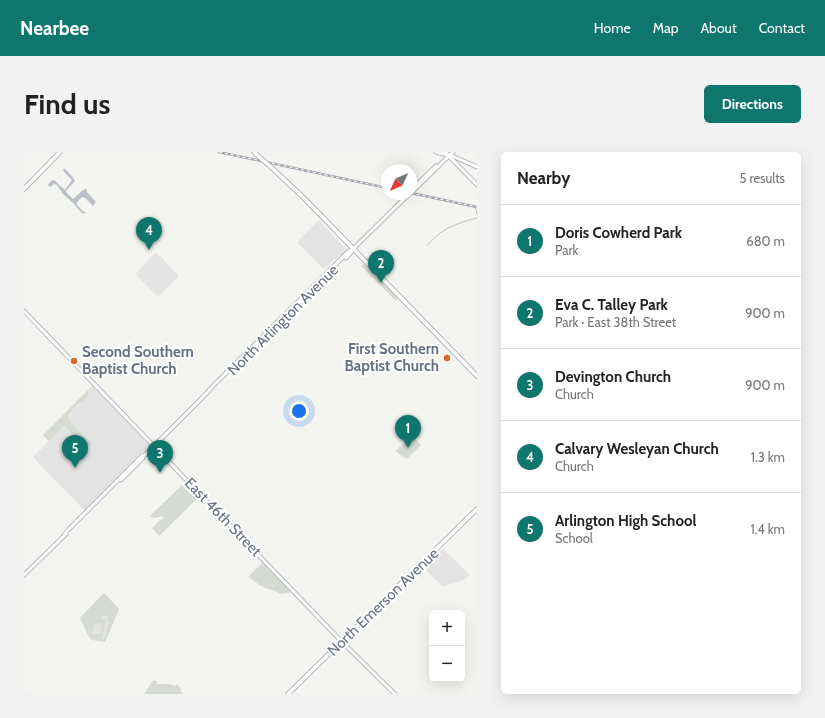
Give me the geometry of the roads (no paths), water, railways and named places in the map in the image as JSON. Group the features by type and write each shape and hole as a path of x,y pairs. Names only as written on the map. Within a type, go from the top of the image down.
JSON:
{"main road":[{"path":"24,189 61,152"},
{"path":"436,152 449,154 477,167"},
{"path":"256,153 306,200 352,250 477,377"},
{"path":"449,154 477,185"},
{"name":"North Arlington Avenue","path":"417,187 449,154"},
{"path":"455,162 458,158"},
{"name":"North Arlington Avenue","path":"24,575 142,456 145,455 402,200"},
{"name":"East 46th Street","path":"24,311 395,694"},
{"name":"North Emerson Avenue","path":"290,694 477,511"}],"waterway":[{"path":"427,197 473,207 476,209 477,214"},
{"path":"427,245 441,232 477,218"}],"railway":[{"path":"219,152 381,187"},
{"path":"417,194 477,207"}],"place":[{"name":"Calvary Wesleyan Church","path":"149,250"},
{"name":"Eva C. Talley Park","path":"381,283"},
{"name":"First Southern Baptist Church","path":"447,358"},
{"name":"Second Southern Baptist Church","path":"74,361"},
{"name":"Doris Cowherd Park","path":"408,448"},
{"name":"Arlington High School","path":"75,468"},
{"name":"Devington Church","path":"160,473"}]}
